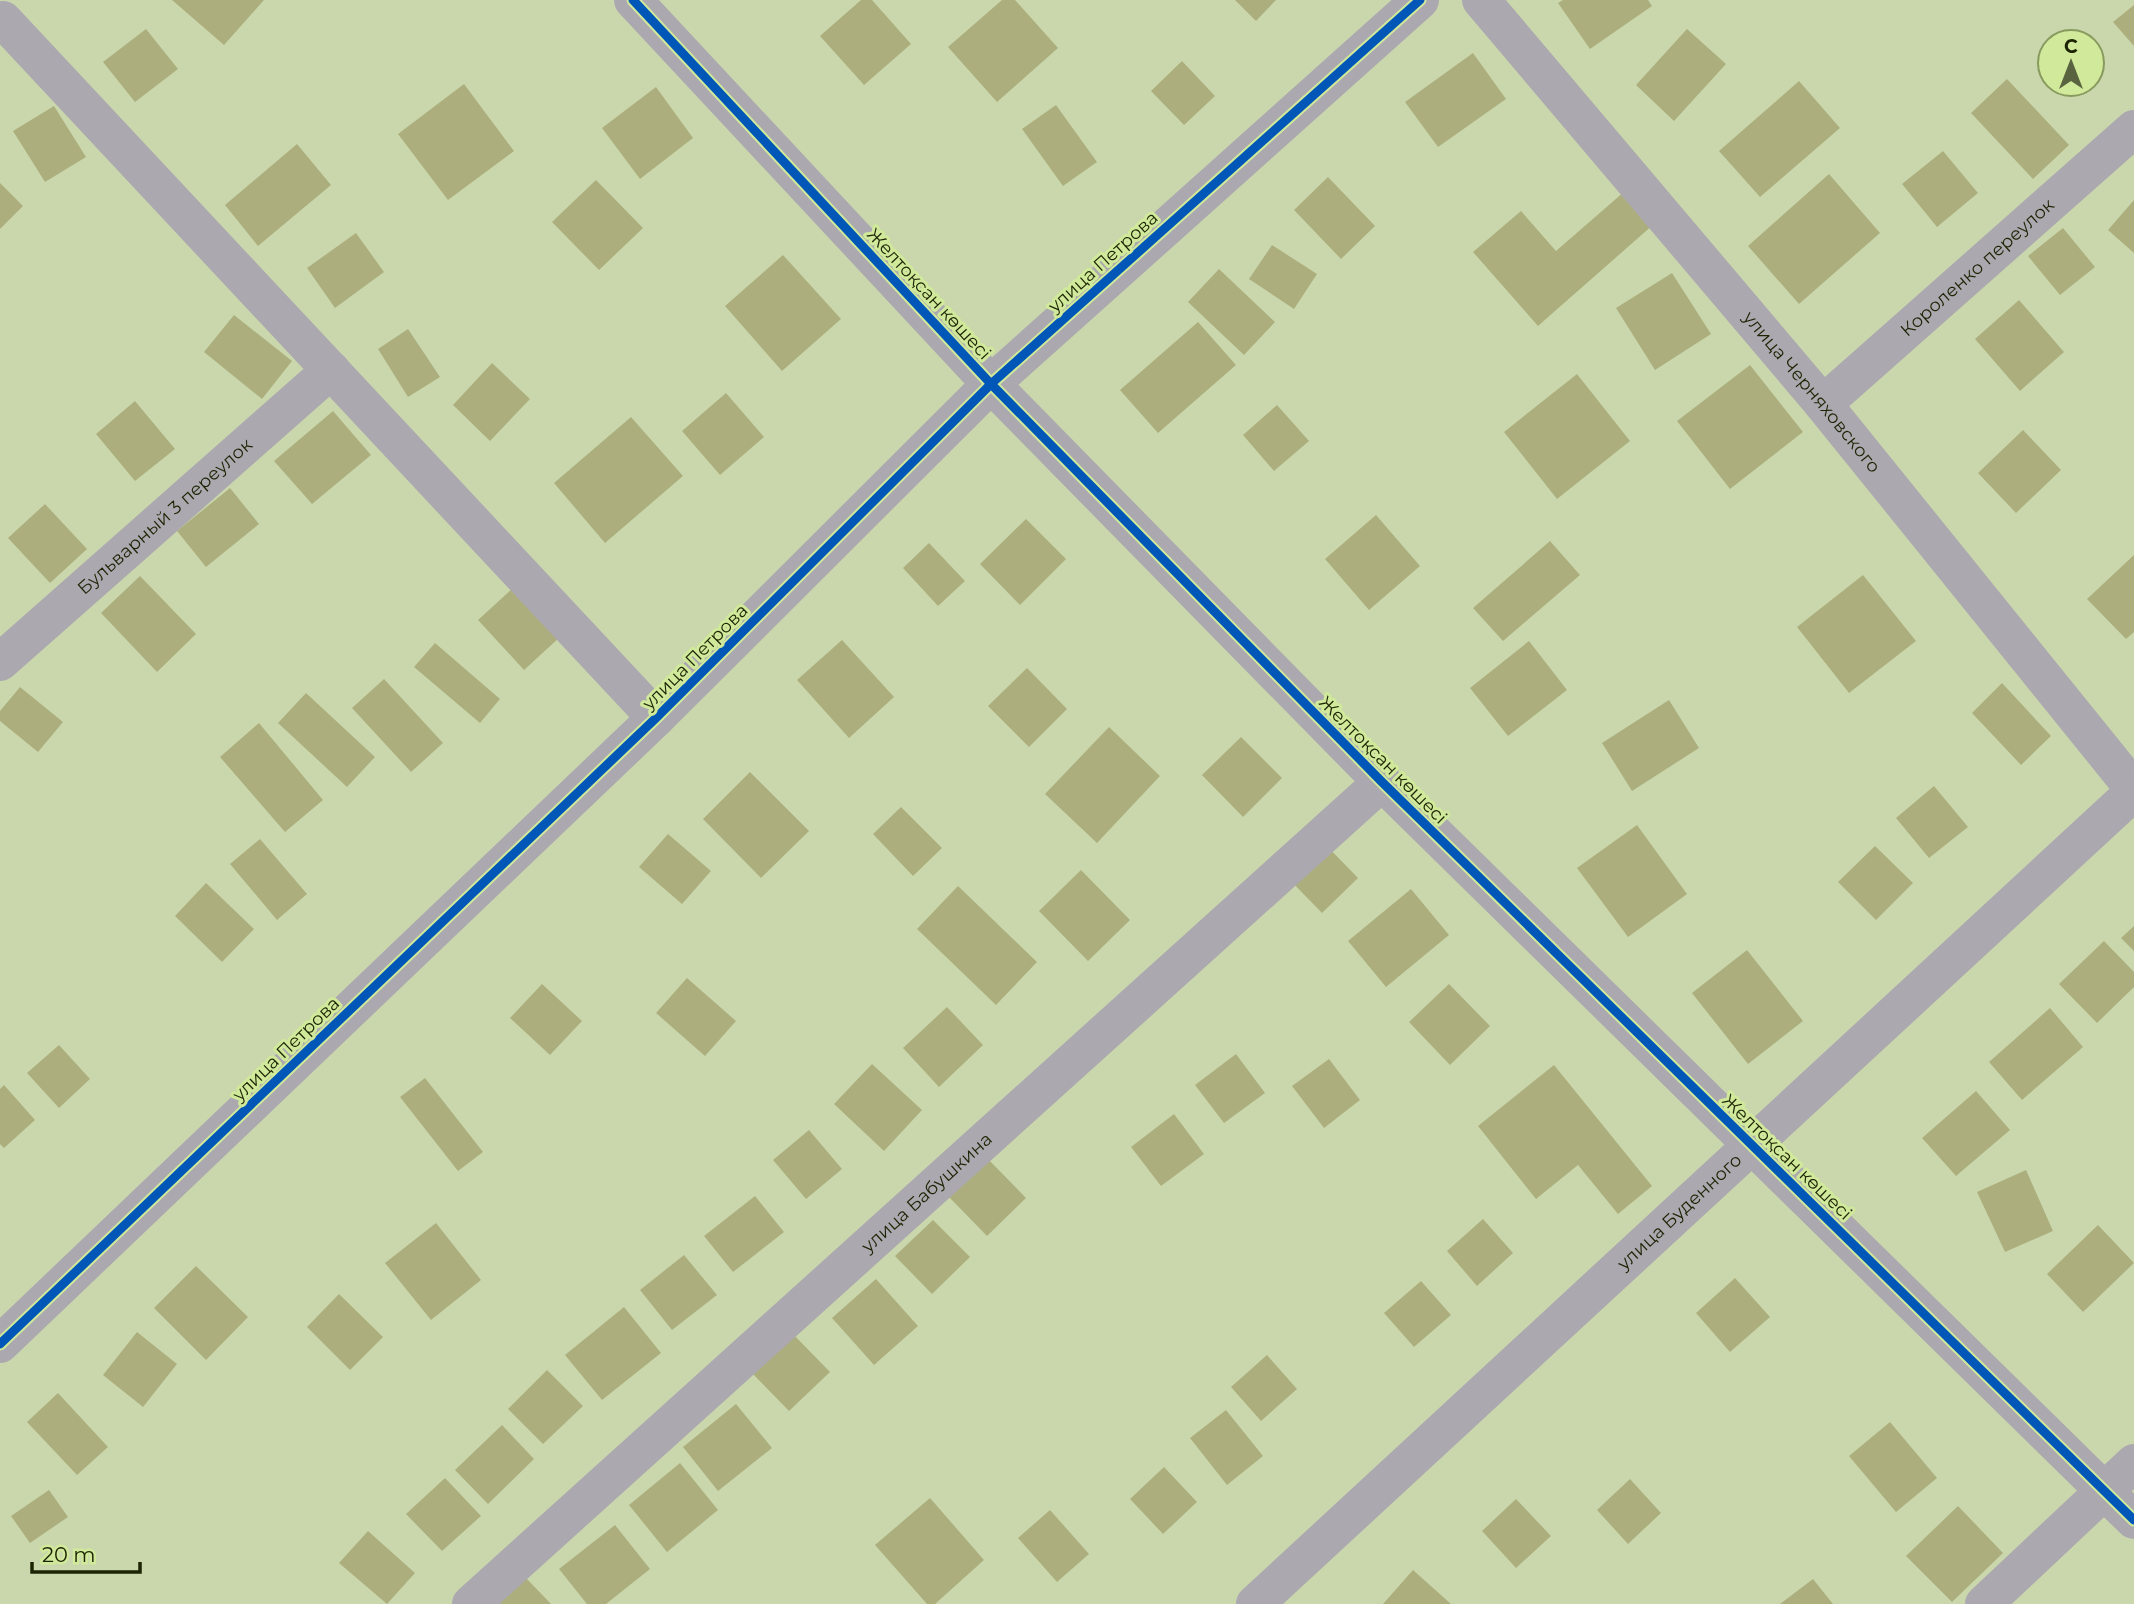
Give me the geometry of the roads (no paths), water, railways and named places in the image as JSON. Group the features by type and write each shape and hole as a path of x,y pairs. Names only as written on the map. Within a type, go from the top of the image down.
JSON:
{"street":[{"name":"Желтоқсан көшесі","path":"633,0 991,384 1382,782 2134,1520"},
{"name":"улица Петрова","path":"0,1344 656,718 991,384 1420,0"},
{"name":"улица Черняховского","path":"1481,0 1823,404 2134,790"},
{"path":"10,14 331,370 656,718"},
{"name":"Короленко переулок","path":"1823,404 2134,130"},
{"name":"Бульварный 3 переулок","path":"0,662 331,370"},
{"name":"улица Бабушкина","path":"471,1604 1382,782"},
{"name":"улица Буденного","path":"1255,1604 2134,790"},
{"path":"1984,1604 2134,1463"}]}
